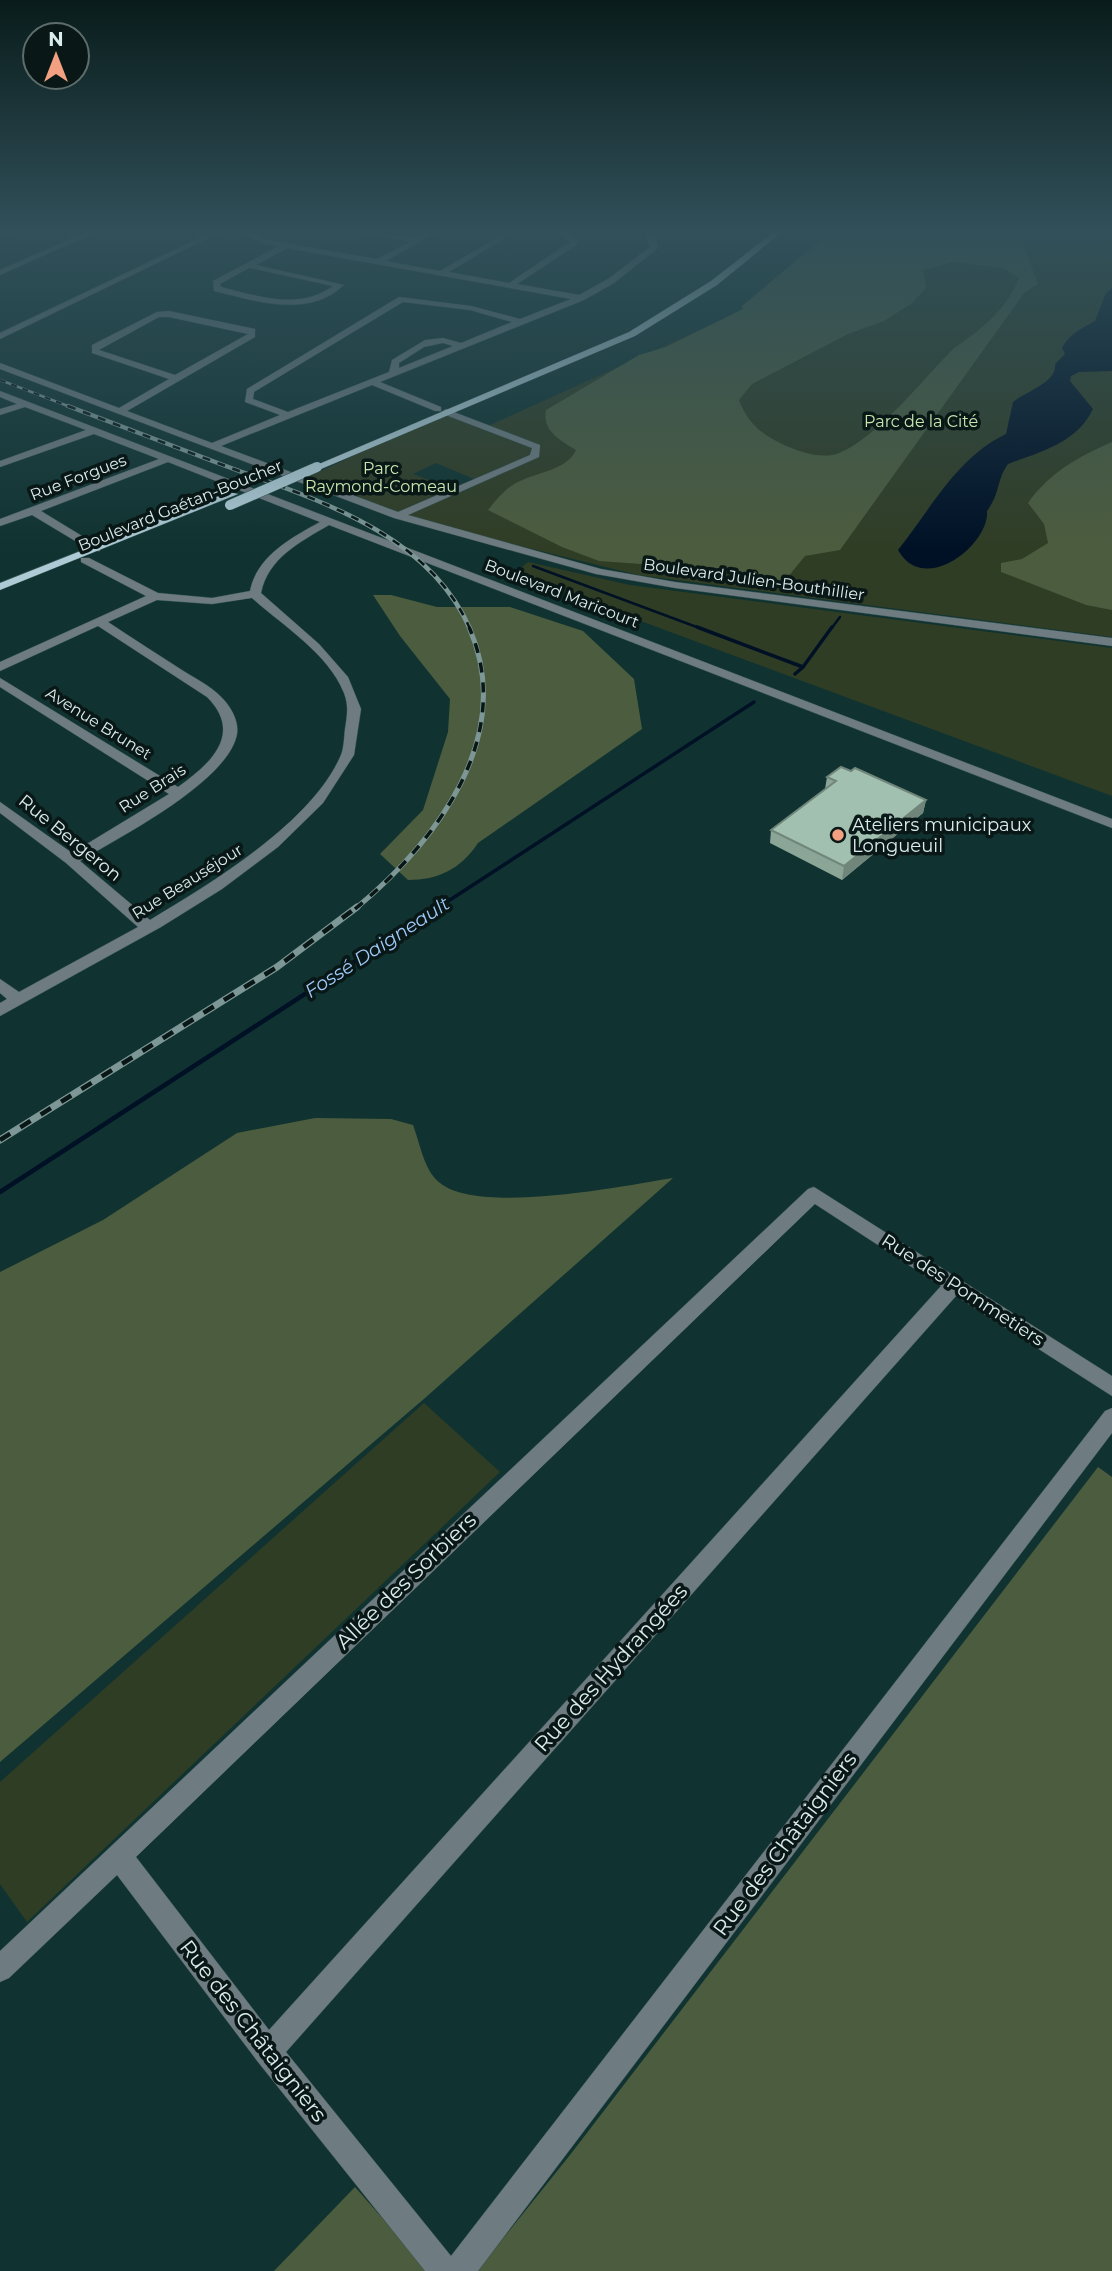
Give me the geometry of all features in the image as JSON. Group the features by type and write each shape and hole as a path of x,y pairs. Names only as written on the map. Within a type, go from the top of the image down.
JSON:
{"main road":[{"name":"Boulevard Gaétan-Boucher","path":"0,595 607,338"},
{"name":"Boulevard Gaétan-Boucher","path":"442,410 574,359 620,338"},
{"name":"Boulevard Gaétan-Boucher","path":"0,587 96,549 176,522"}],"street":[{"path":"113,338 96,347 95,351 177,379"},
{"path":"120,411 247,338"},
{"path":"290,416 247,400 250,391 338,338"},
{"path":"212,446 487,338"},
{"path":"393,375 395,362 430,339 444,339 464,347"},
{"name":"Boulevard Julien-Bouthillier","path":"0,366 398,516 600,572 675,585 1112,642"},
{"path":"375,383 537,447 534,457 398,516"},
{"name":"Boulevard Maricourt","path":"0,394 1112,824"},
{"path":"0,412 25,404"},
{"path":"0,464 96,430"},
{"name":"Rue Forgues","path":"0,523 168,459"},
{"path":"33,511 96,549"},
{"path":"85,560 155,596 212,601 256,594 256,581 263,568 329,521"},
{"name":"Rue Beauséjour","path":"0,1010 245,869 336,780 354,741 355,707 344,680 327,659 256,594"},
{"path":"0,667 102,623 155,596"},
{"name":"Rue Brais","path":"71,860 179,794 203,775 221,754 230,737 230,721 223,706 211,694 102,623"},
{"name":"Avenue Brunet","path":"0,682 179,794"},
{"name":"Rue Bergeron","path":"0,806 71,860 148,927"},
{"path":"0,984 18,1000"},
{"name":"Rue des Pommetiers","path":"814,1194 1112,1387"},
{"name":"Allée des Sorbiers","path":"0,1969 814,1194"},
{"name":"Rue des Hydrangées","path":"268,2052 954,1285"},
{"name":"Rue des Châtaigniers","path":"459,2271 1112,1417"},
{"name":"Rue des Châtaigniers","path":"117,1855 268,2052 444,2271"}],"green space":[{"name":"Parc de la Cité","path":"682,338 1112,338 1112,637 638,575 398,516 302,480 446,412 486,427","holes":["436,463 479,481 457,491 413,474"]},
{"path":"684,338 840,338 752,384 739,400 751,421 767,436 802,452 825,456 839,453 869,434 900,406 954,348 968,338 992,338 840,550 805,556 783,583 754,580 712,569 599,561 562,547 488,510 510,487 551,470 572,457 576,450 550,429 545,417 546,410 639,355"},
{"path":"1112,442 1112,610 1086,605 1001,572 1001,563 1022,559 1048,543 1044,524 1028,503 1037,492 1066,466"},
{"path":"528,562 630,585 1112,648 1112,796 514,574"},
{"path":"373,595 391,595 437,607 510,607 583,631 634,679 642,729 478,843 456,866 429,878 408,880 380,854 423,810 448,732 450,699 400,636"},
{"path":"315,1118 391,1119 413,1125 426,1164 440,1183 459,1192 486,1197 553,1196 673,1178 425,1398 0,1762 0,1272 103,1220 237,1133"},
{"path":"424,1403 500,1472 27,1922 0,1884 0,1782"},
{"path":"1098,1467 1112,1477 1112,2271 477,2271 570,2155"},
{"path":"355,2187 429,2271 274,2271"}],"water":[{"path":"1112,338 1112,371 1079,372 1071,376 1070,381 1093,409 1086,421 1056,445 1008,464 987,511 985,524 978,538 967,550 938,567 923,568 909,563 898,550 959,470 988,444 1006,434 1013,402 1051,376 1055,364 1065,354 1062,348 1069,339"}],"building":[{"name":"Ateliers municipaux Longueuil","path":"841,767 851,771 855,768 926,800 844,866 771,830 836,781 827,777"}],"waterway":[{"name":"Fossé Daigneault","path":"533,566 702,629"},
{"path":"831,629 840,617"},
{"name":"Fossé Daigneault","path":"697,627 803,667"},
{"path":"803,667 832,627"},
{"name":"Fossé Daigneault","path":"795,674 803,667"},
{"name":"Fossé Daigneault","path":"436,909 754,702"},
{"name":"Fossé Daigneault","path":"0,1192 439,907"}],"railway":[{"path":"0,380 73,408"},
{"path":"68,406 294,491 365,523 397,543 426,567 451,595 469,627"},
{"path":"355,909 414,852 439,819 460,784 475,747 483,708 481,668 469,627"},
{"path":"0,1140 277,967 357,907"}],"place":[{"name":"Ateliers municipaux Longueuil","path":"838,835"}],"park label":[{"name":"Parc Raymond-Comeau","path":"381,477"}]}
